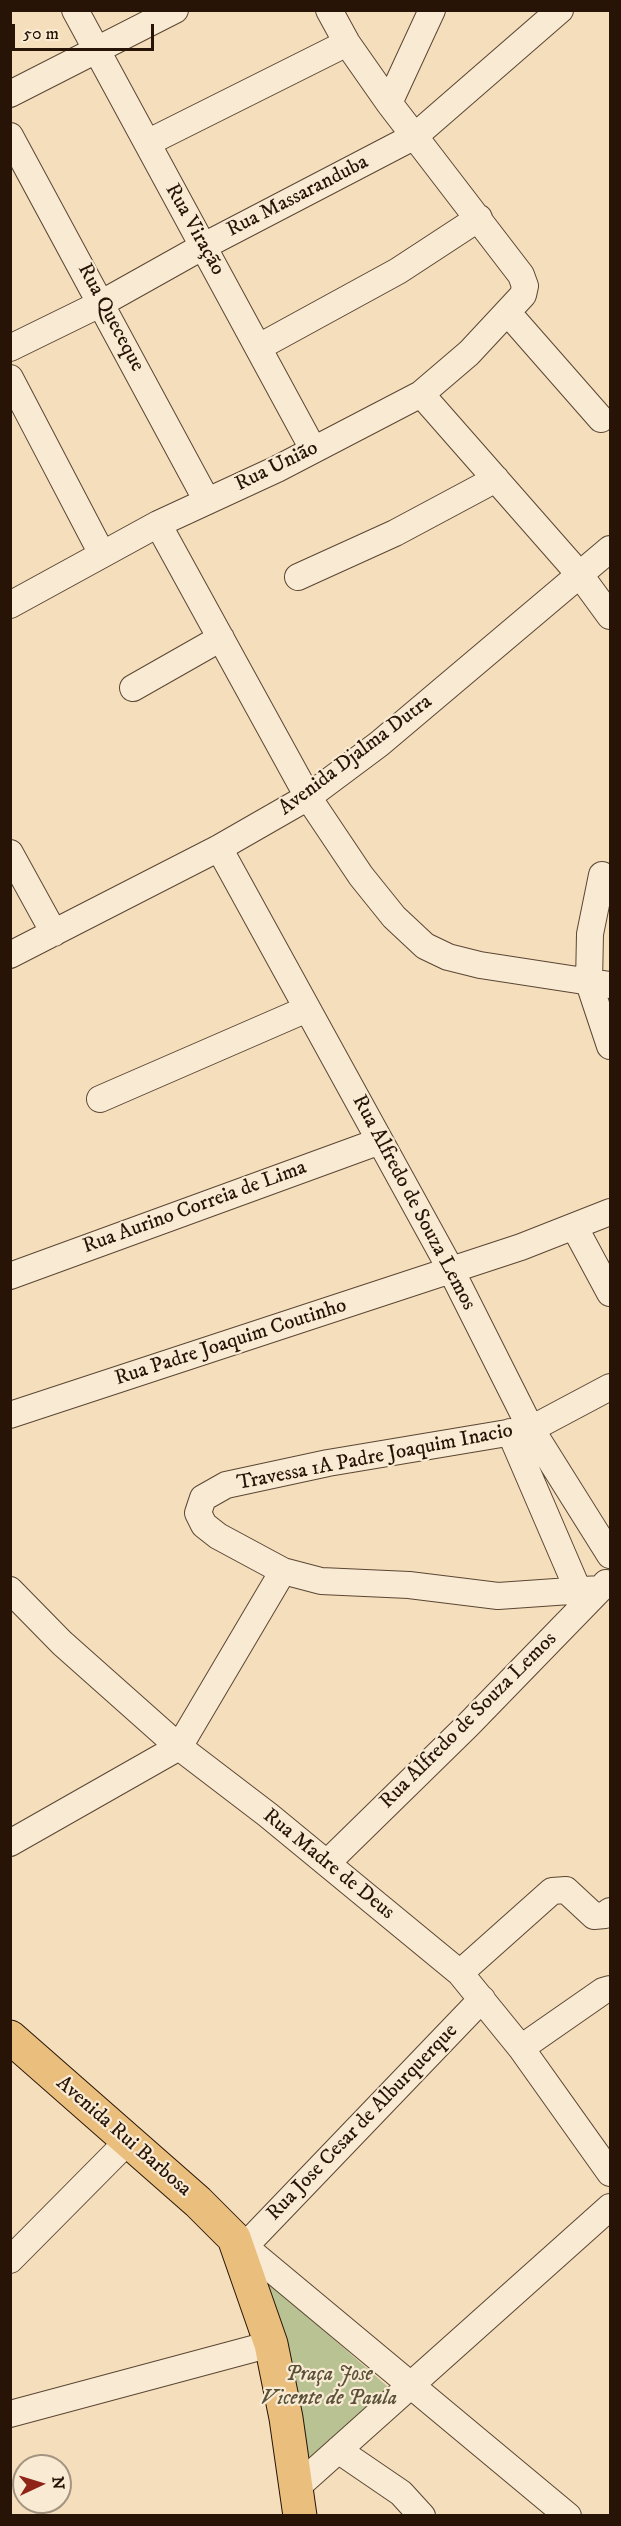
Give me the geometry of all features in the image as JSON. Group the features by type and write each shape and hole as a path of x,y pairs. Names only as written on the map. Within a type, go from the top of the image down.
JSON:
{"main road":[{"name":"Avenida Rui Barbosa","path":"10,2037 198,2202 239,2242"},
{"path":"239,2242 271,2344 299,2501"}],"street":[{"name":"Rua Viração","path":"75,10 313,449"},
{"path":"10,94 175,10"},
{"path":"329,10 347,44 389,103 521,275 525,286 515,306 602,419"},
{"path":"389,103 432,10"},
{"name":"Rua Massaranduba","path":"10,348 102,303 202,247 415,136 560,10"},
{"path":"147,143 347,44"},
{"name":"Rua Queceque","path":"10,136 207,501"},
{"path":"259,347 399,271 479,218"},
{"name":"Rua União","path":"10,605 158,524 421,394 460,361 515,306"},
{"path":"10,378 102,554"},
{"path":"421,394 580,575 610,616"},
{"path":"298,577 395,533 496,479"},
{"path":"158,524 308,796 361,876 394,917 425,946 448,957 480,965 600,984"},
{"name":"Avenida Djalma Dutra","path":"10,956 219,848 308,796 378,744 610,549"},
{"path":"133,688 221,638"},
{"name":"Rua Alfredo de Souza Lemos","path":"219,848 451,1270 521,1430 610,1555"},
{"path":"10,853 54,933"},
{"path":"602,875 590,934 610,1046"},
{"path":"100,1099 307,1009"},
{"name":"Rua Aurino Correia de Lima","path":"10,1276 380,1141"},
{"name":"Rua Padre Joaquim Coutinho","path":"10,1415 451,1270 575,1228 610,1212"},
{"path":"575,1228 610,1293"},
{"name":"Travessa 1A Padre Joaquim Inacio","path":"283,1571 218,1536 204,1525 198,1513 203,1498 212,1491 247,1480 521,1430 610,1387"},
{"path":"10,1843 179,1748 283,1571 321,1581 409,1585 498,1596 521,1597 596,1586 521,1430"},
{"name":"Rua Alfredo de Souza Lemos","path":"327,1863 468,1725 596,1586"},
{"name":"Rua Madre de Deus","path":"10,1590 62,1643 179,1748 327,1863 460,1973 521,2048 610,2174"},
{"path":"460,1973 552,1891 566,1890 594,1916 605,1915 610,1911"},
{"path":"521,2048 603,1991 610,1989"},
{"name":"Rua Jose Cesar de Alburquerque","path":"239,2242 482,1999"},
{"path":"10,2260 128,2141"},
{"path":"299,2501 338,2450 610,2207"},
{"path":"239,2242 412,2383 568,2516"},
{"path":"10,2415 271,2344"},
{"path":"338,2450 401,2493 422,2516"}],"green space":[{"name":"Praça Jose Vicente de Paula","path":"252,2267 388,2387 304,2465"}]}
